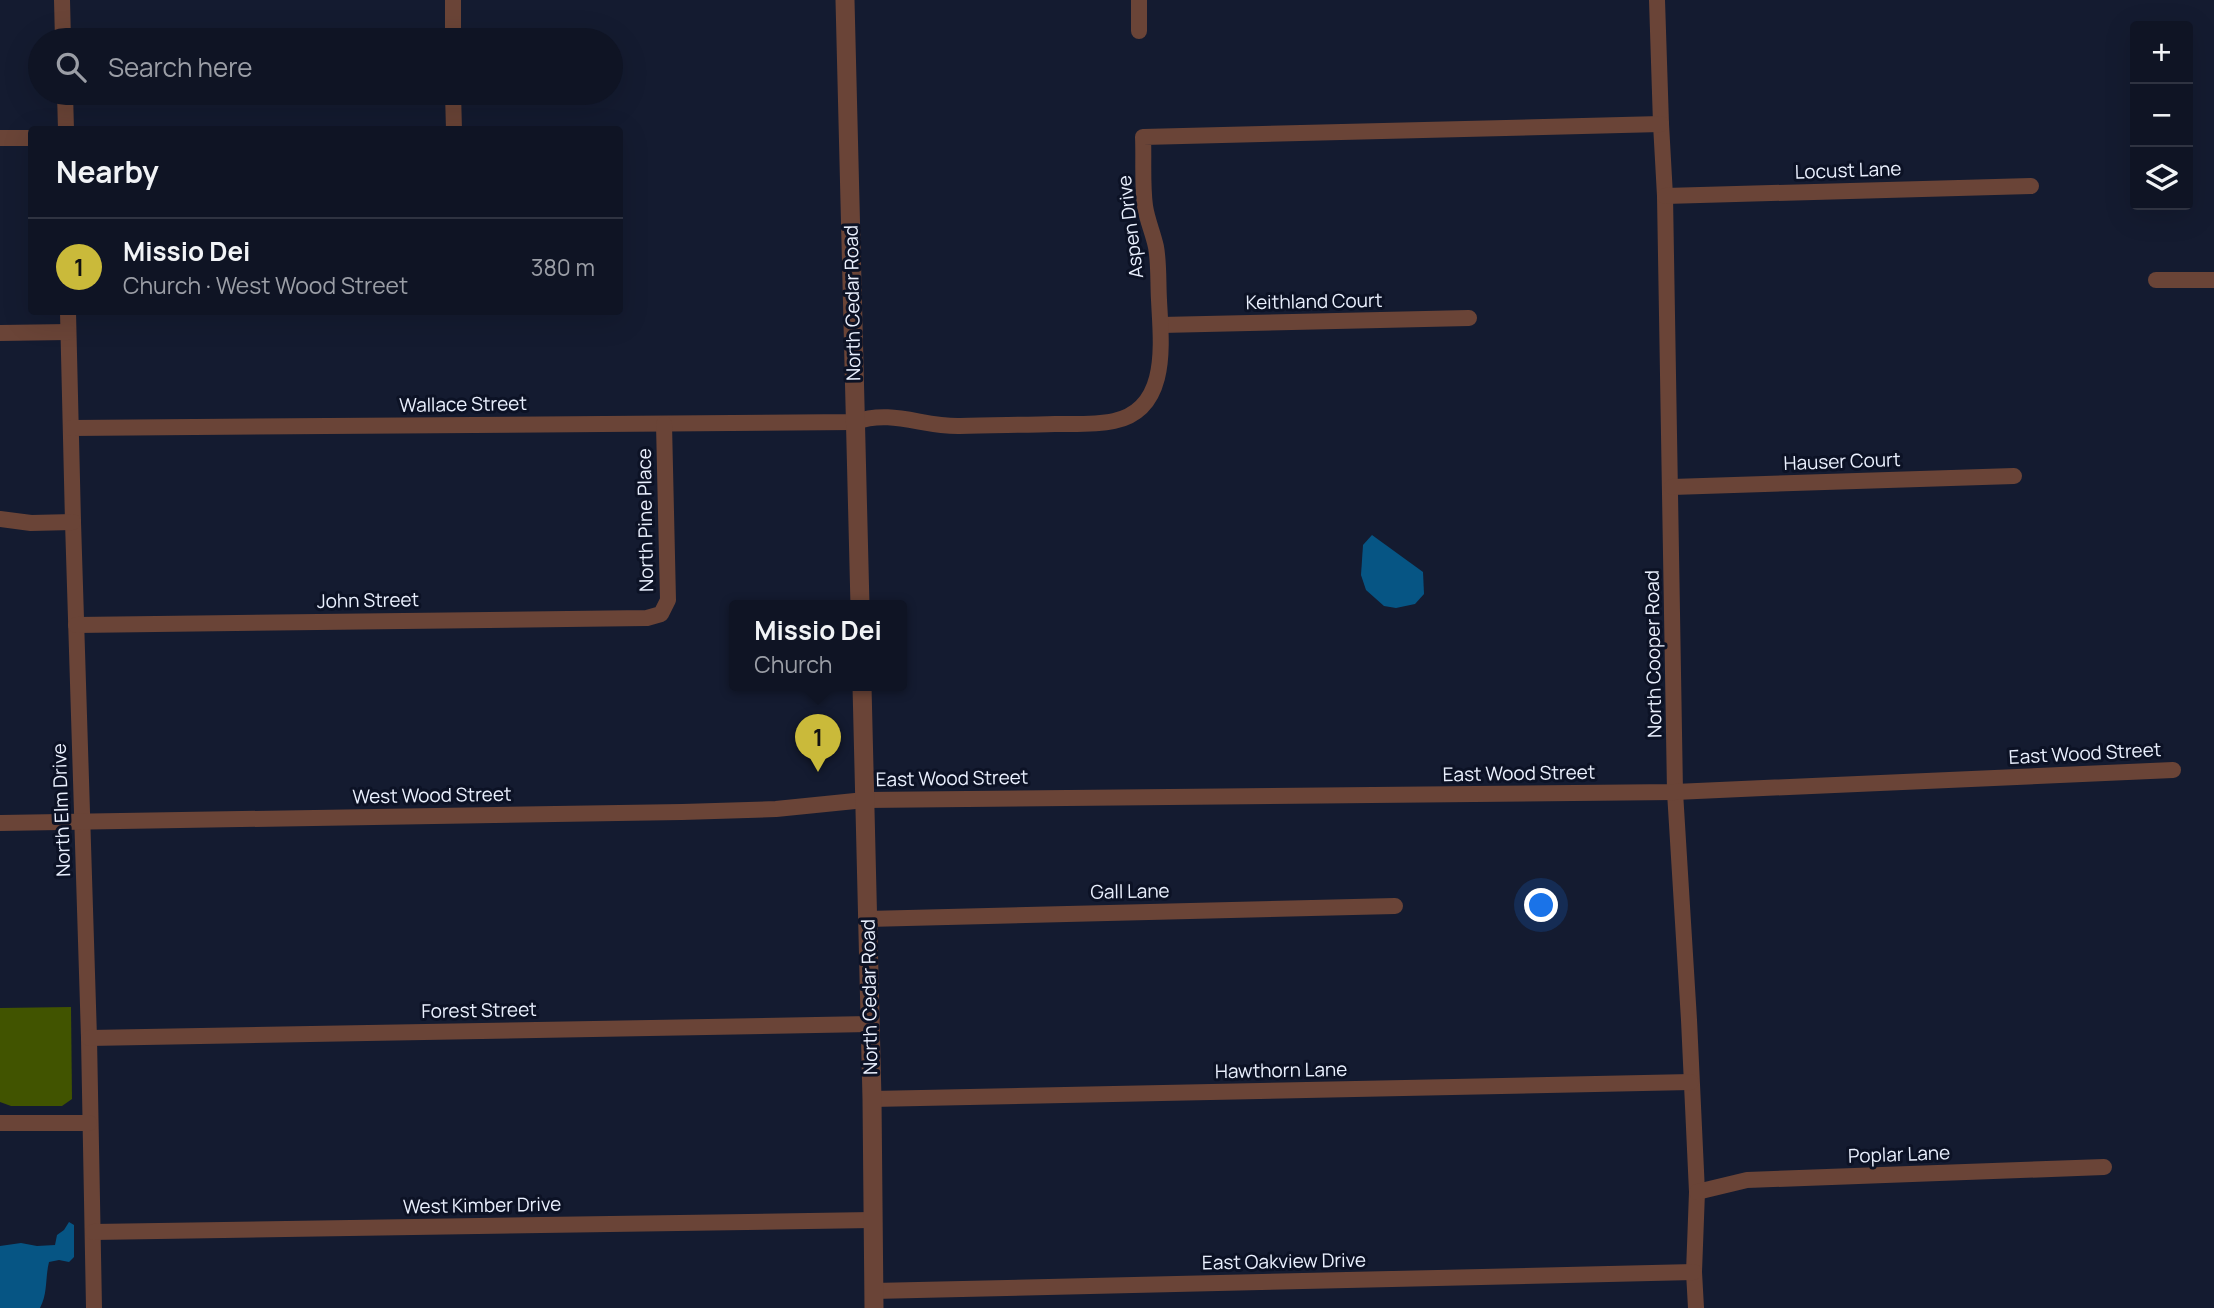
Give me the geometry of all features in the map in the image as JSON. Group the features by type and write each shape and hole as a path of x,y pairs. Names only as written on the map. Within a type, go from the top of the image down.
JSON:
{"street":[{"path":"62,0 63,28"},
{"path":"453,0 453,28"},
{"name":"North Cedar Road","path":"845,0 860,600"},
{"path":"1139,0 1139,31"},
{"name":"North Cooper Road","path":"1657,0 1672,487 1675,792 1698,1192 1696,1308"},
{"path":"65,105 66,126"},
{"path":"453,105 454,126"},
{"name":"Aspen Drive","path":"855,422 871,416 945,426 1088,423 1115,421 1132,414 1147,401 1156,386 1160,364 1161,325 1156,247 1145,205 1143,137 1661,124"},
{"path":"0,138 28,138"},
{"name":"Locust Lane","path":"1665,196 2031,186"},
{"path":"2156,280 2214,280"},
{"name":"North Elm Drive","path":"68,315 94,1308"},
{"name":"Keithland Court","path":"1161,325 1469,318"},
{"path":"0,333 68,332"},
{"name":"Wallace Street","path":"71,428 855,422"},
{"name":"North Pine Place","path":"661,614 668,600 664,424"},
{"name":"Hauser Court","path":"1672,487 2014,476"},
{"path":"0,519 31,523 73,522"},
{"name":"John Street","path":"76,625 647,618 661,614"},
{"name":"North Cedar Road","path":"862,691 874,1299"},
{"name":"East Wood Street","path":"865,800 1675,792 2173,770"},
{"name":"West Wood Street","path":"0,823 776,809 865,800"},
{"name":"Gall Lane","path":"867,919 1395,906"},
{"name":"Forest Street","path":"89,1038 870,1024"},
{"name":"Hawthorn Lane","path":"872,1099 1691,1082"},
{"path":"0,1123 89,1122"},
{"name":"Poplar Lane","path":"1698,1192 1746,1181 2104,1167"},
{"name":"West Kimber Drive","path":"93,1232 873,1220"},
{"name":"East Oakview Drive","path":"874,1299 1695,1272"}],"green space":[{"path":"71,1007 72,1099 62,1106 11,1106 0,1102 0,1008"}],"water":[{"path":"1372,535 1423,572 1424,594 1415,604 1396,608 1384,606 1366,590 1361,575 1363,545"},
{"path":"69,1222 74,1225 74,1257 69,1262 49,1262 40,1308 0,1308 0,1246 21,1243 55,1245 57,1235"}],"place":[{"name":"Missio Dei","path":"818,772"}]}
